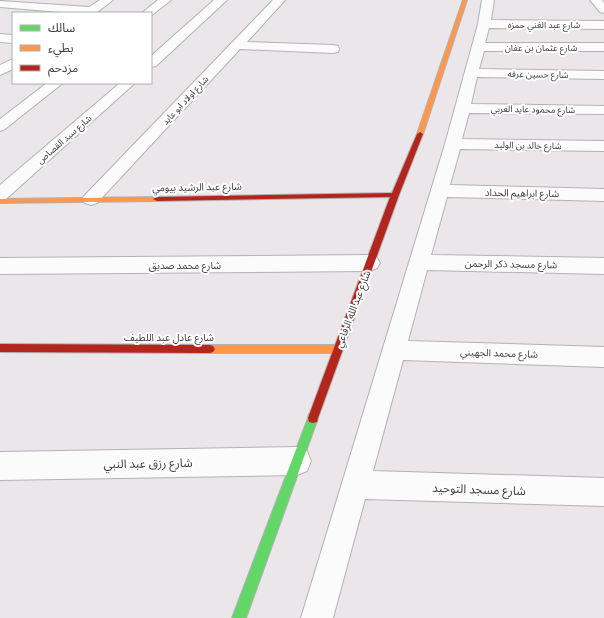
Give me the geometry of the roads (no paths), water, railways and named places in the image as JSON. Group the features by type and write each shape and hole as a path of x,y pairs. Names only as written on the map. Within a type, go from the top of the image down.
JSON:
{"street":[{"path":"41,7 53,0"},
{"path":"0,4 89,12 107,0"},
{"path":"149,12 165,0"},
{"path":"152,61 222,0"},
{"name":"شارع اولاد ابو عايد","path":"91,199 279,0"},
{"name":"شارع عبد الله الرفاعي","path":"239,618 395,195 428,116 465,0"},
{"path":"317,618 453,144 484,24 488,0"},
{"path":"596,0 604,10"},
{"name":"شارع عبد الغني حمزه","path":"484,24 604,24"},
{"path":"0,38 12,39"},
{"path":"152,44 171,45"},
{"path":"237,45 333,49"},
{"name":"شارع عثمان بن عفان","path":"478,47 604,47"},
{"path":"0,71 12,63"},
{"name":"شارع حسين عرفه","path":"472,73 604,75"},
{"path":"0,126 55,84"},
{"name":"شارع سيد القصاص","path":"0,195 127,84"},
{"name":"شارع محمود عايد العربي","path":"462,108 604,110"},
{"name":"شارع خالد بن الوليد","path":"453,144 604,146"},
{"name":"شارع ابراهيم الحداد","path":"439,191 604,195"},
{"name":"شارع عبد الرشيد بيومي","path":"0,201 395,195"},
{"name":"شارع مسجد ذكر الرحمن","path":"419,262 604,266"},
{"name":"شارع محمد صديق","path":"0,266 370,263"},
{"name":"شارع عادل عبد اللطيف","path":"0,348 338,349"},
{"name":"شارع محمد الجهيني","path":"393,350 604,357"},
{"name":"شارع رزق عبد النبي","path":"0,466 297,461"},
{"name":"شارع مسجد التوحيد","path":"354,485 604,492"}]}
